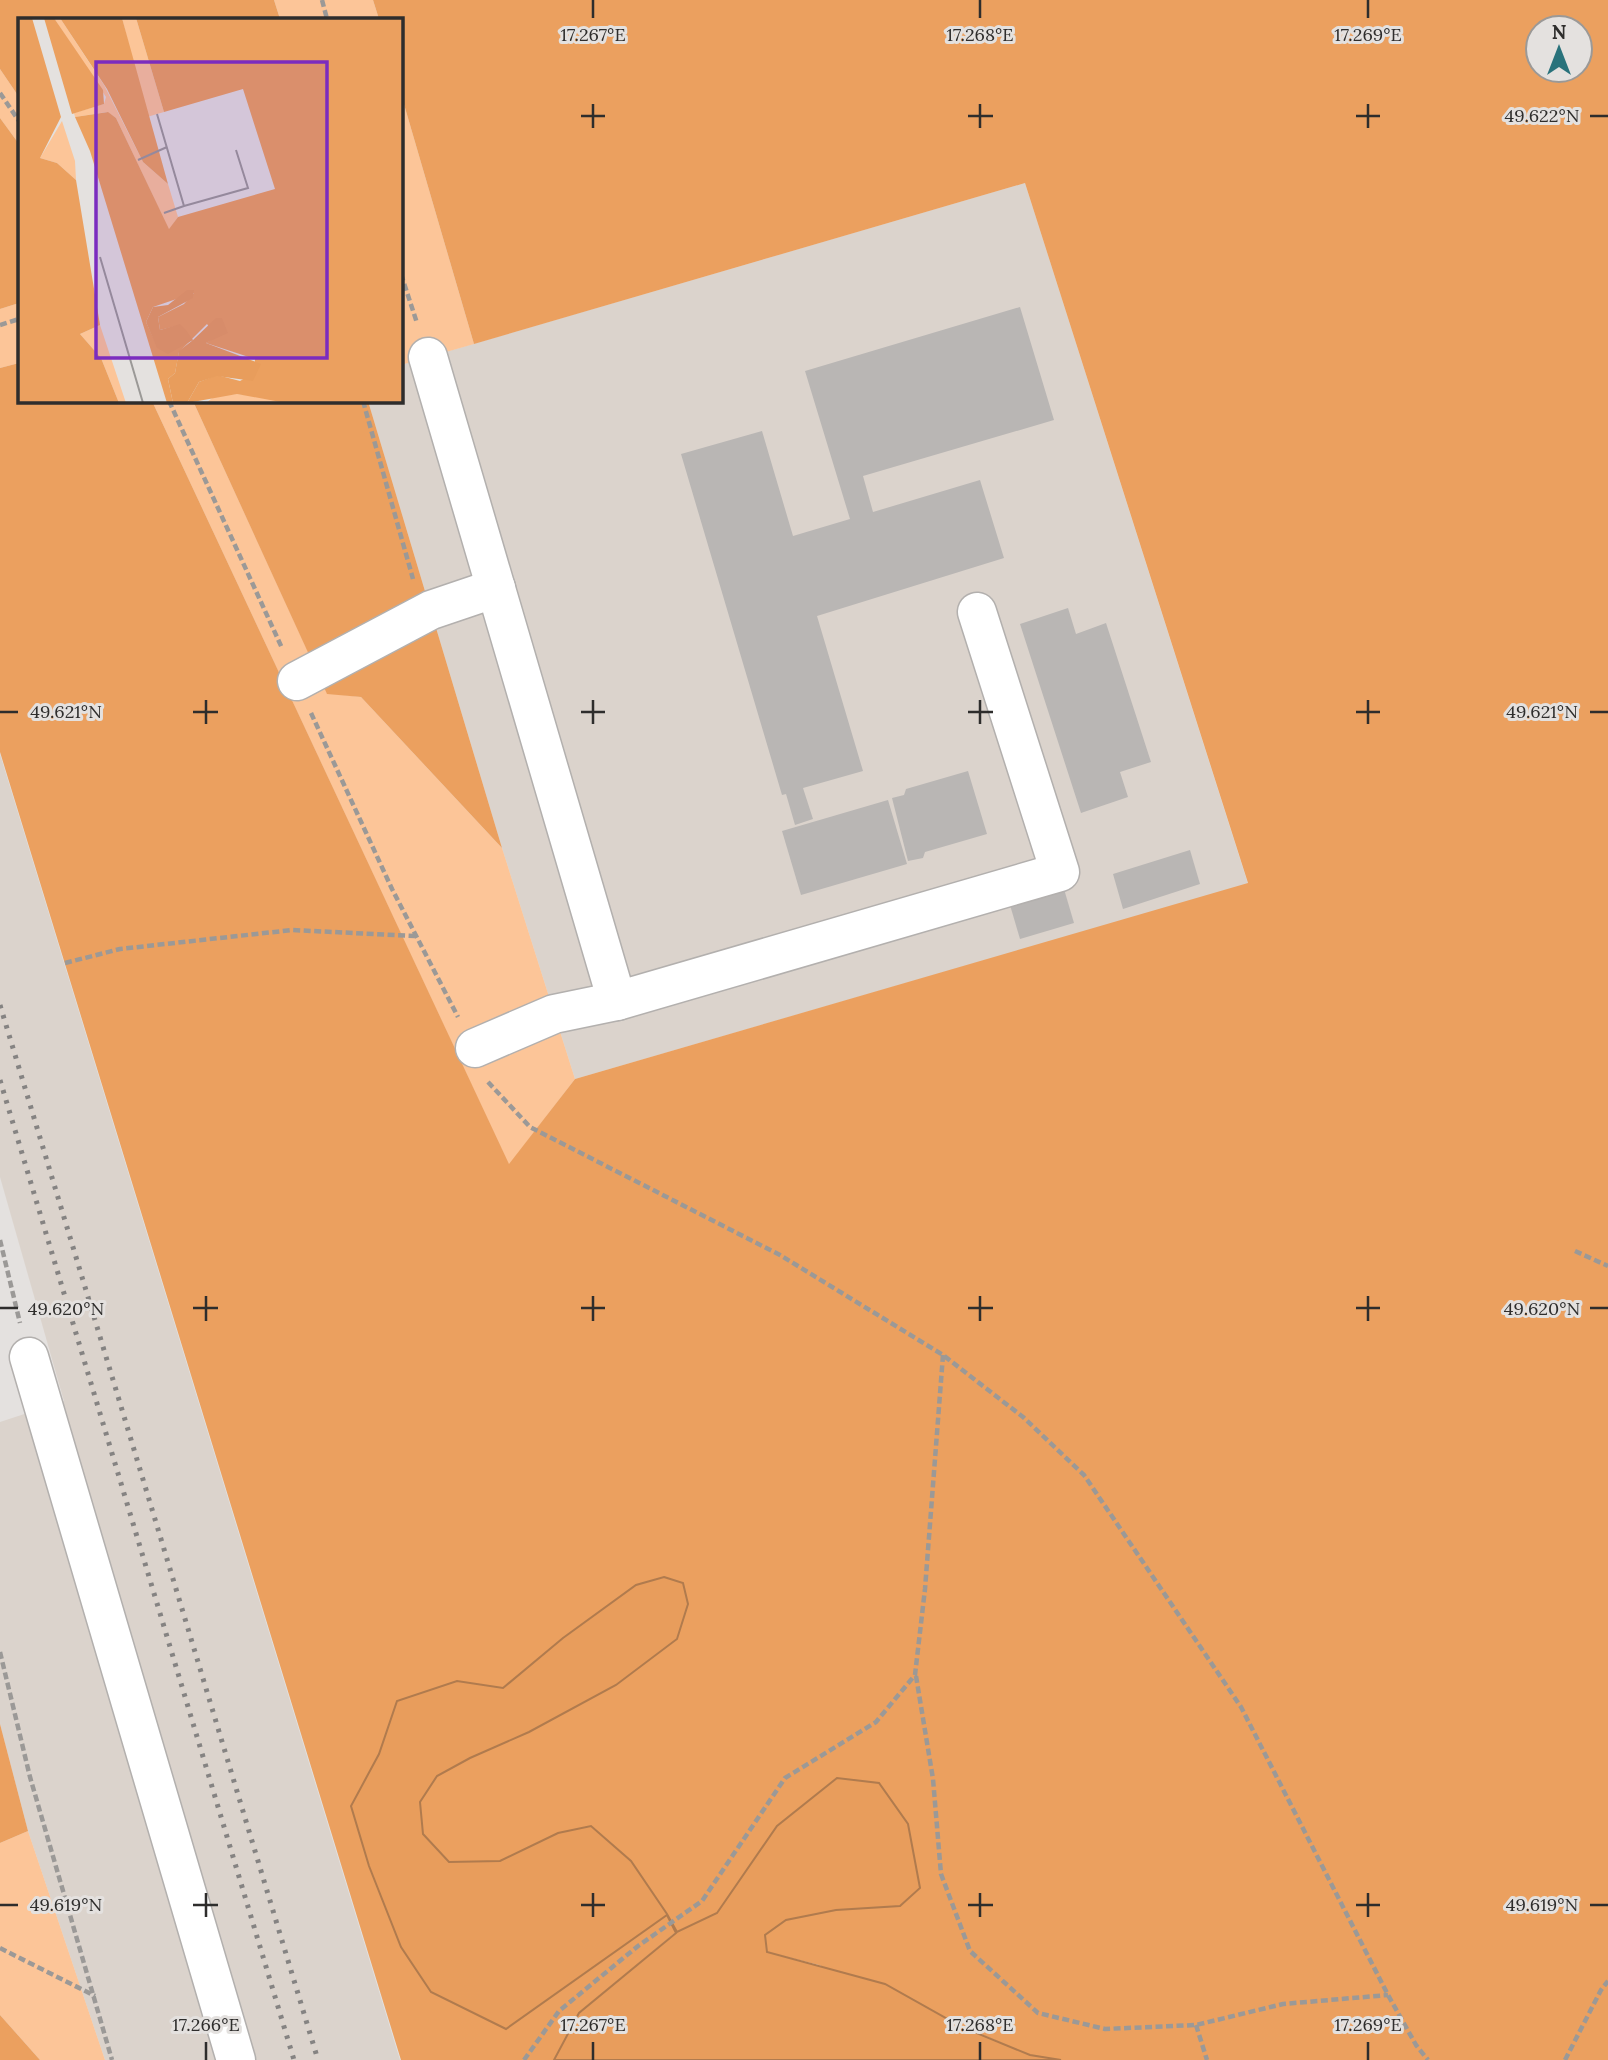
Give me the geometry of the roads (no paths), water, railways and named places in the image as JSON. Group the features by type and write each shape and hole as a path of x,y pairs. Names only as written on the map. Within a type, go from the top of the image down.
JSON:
{"lane":[{"path":"428,357 617,1001"},
{"path":"297,681 423,614 496,588"},
{"path":"475,1048 554,1014 617,1001 1059,872 977,612"},
{"path":"29,1357 236,2060"}],"railway":[{"path":"0,1005 318,2060"},
{"path":"0,1080 294,2060"}]}
